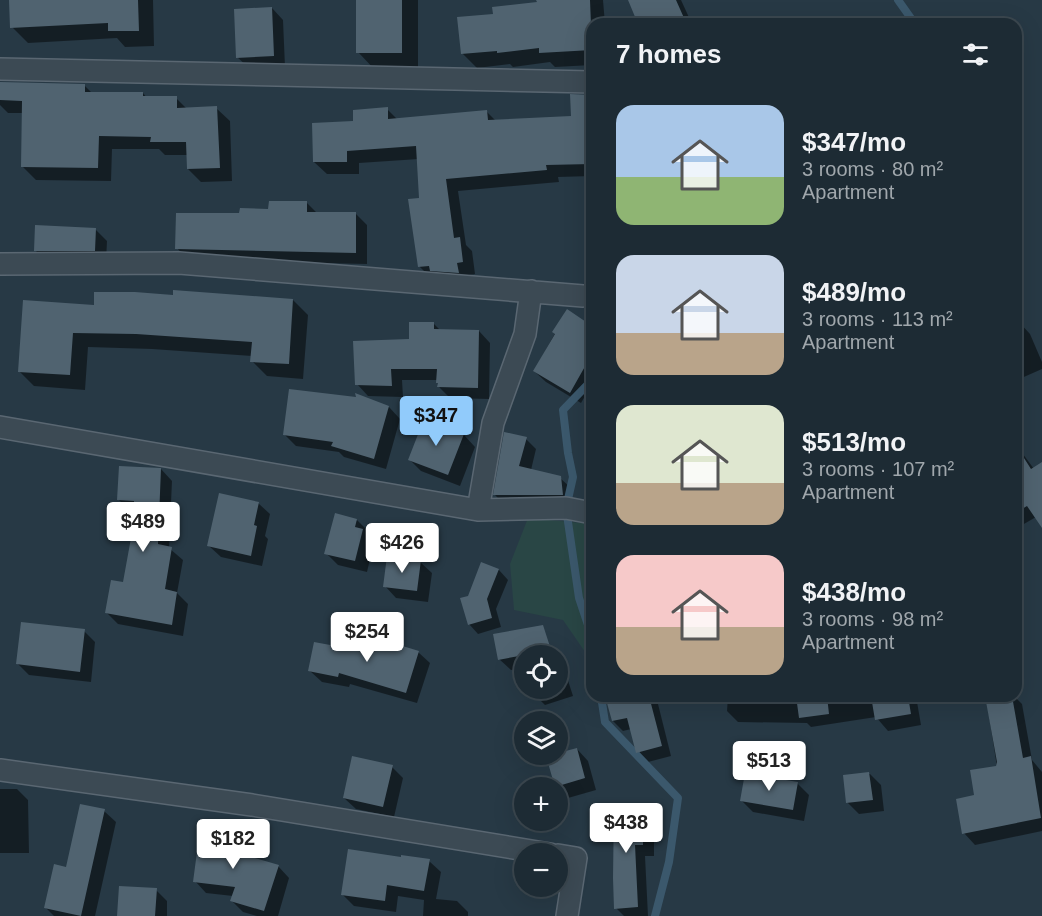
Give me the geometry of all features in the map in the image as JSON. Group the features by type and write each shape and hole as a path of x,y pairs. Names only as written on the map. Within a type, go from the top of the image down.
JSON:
{"street":[{"path":"0,69 586,82"},
{"path":"0,264 179,263 583,296"},
{"path":"477,510 493,423 525,334 531,291"},
{"path":"0,427 477,510 566,508 586,512"},
{"path":"0,770 252,806 514,848"},
{"path":"567,916 576,858 568,857"}],"green space":[{"path":"528,518 586,523 586,653 563,620 514,610 510,564"}],"building":[{"path":"9,0 138,0 139,31 108,31 108,23 10,28"},
{"path":"356,0 402,0 402,53 356,53"},
{"path":"536,0 590,0 591,18 586,18 586,50 539,53 539,48 461,54 457,17 493,14 492,7 537,2"},
{"path":"628,0 676,0 684,18 636,18"},
{"path":"272,7 274,56 236,58 234,9"},
{"path":"0,82 85,84 85,92 143,92 143,96 177,96 177,108 217,106 220,168 187,169 186,142 150,142 151,137 99,136 98,168 21,167 22,101 0,100"},
{"path":"570,94 586,95 586,164 546,165 547,170 446,179 454,238 460,237 463,262 457,263 459,273 430,271 429,266 418,267 408,199 419,198 416,146 347,151 347,162 313,162 312,123 353,121 353,110 388,107 388,119 487,110 488,120 571,116"},
{"path":"269,201 307,201 307,212 356,212 356,253 175,249 176,213 239,213 240,208 268,209"},
{"path":"35,225 96,228 95,251 34,251"},
{"path":"173,290 293,299 289,364 250,362 252,342 136,334 73,333 70,375 18,372 23,300 94,305 94,292 173,295"},
{"path":"567,309 586,322 586,365 570,393 533,371 555,334 552,332"},
{"path":"409,322 434,322 434,329 479,330 478,388 437,387 437,369 391,369 392,386 355,385 353,341 409,339"},
{"path":"289,389 356,397 355,393 389,406 374,459 331,446 333,442 283,435"},
{"path":"424,419 464,434 448,475 408,460"},
{"path":"504,432 527,437 519,466 561,476 563,495 493,495"},
{"path":"1022,455 1031,469 1042,462 1042,528 1027,506 1022,509"},
{"path":"119,466 161,468 158,544 172,547 165,589 177,592 172,625 105,613 111,580 123,582 133,527 134,501 117,500"},
{"path":"219,493 259,502 251,556 207,546"},
{"path":"335,513 357,519 355,527 363,529 355,561 324,554"},
{"path":"387,556 421,560 417,591 383,587"},
{"path":"481,562 499,569 487,599 492,618 468,625 460,598 468,596"},
{"path":"21,622 85,629 80,672 16,664"},
{"path":"543,625 549,645 514,645 514,657 498,660 493,634"},
{"path":"373,637 419,651 406,693 339,673 338,677 308,671 314,642 368,652"},
{"path":"607,702 651,702 662,746 636,753 627,718 612,721"},
{"path":"797,702 828,702 829,714 799,718"},
{"path":"872,702 909,702 911,714 875,720"},
{"path":"986,702 1013,702 1023,758 1031,756 1041,818 962,834 956,799 974,795 970,770 996,766"},
{"path":"577,748 585,778 568,783 568,777 552,777 549,765 568,765 568,750"},
{"path":"352,756 393,765 383,807 343,798"},
{"path":"869,772 873,800 846,803 843,775"},
{"path":"745,773 798,782 793,810 740,801"},
{"path":"80,804 105,809 81,916 44,908 54,864 66,867"},
{"path":"614,805 643,805 643,845 635,845 638,907 614,909"},
{"path":"200,829 233,833 231,851 279,865 264,911 230,901 235,887 193,882"},
{"path":"348,849 430,859 424,891 387,885 385,901 341,895"},
{"path":"119,886 157,888 155,916 117,916"}],"waterway":[{"path":"898,0 911,18"},
{"path":"586,386 563,410 573,477 566,508 579,598 586,619"},
{"path":"602,702 605,722 678,798 669,862 655,916"}]}
